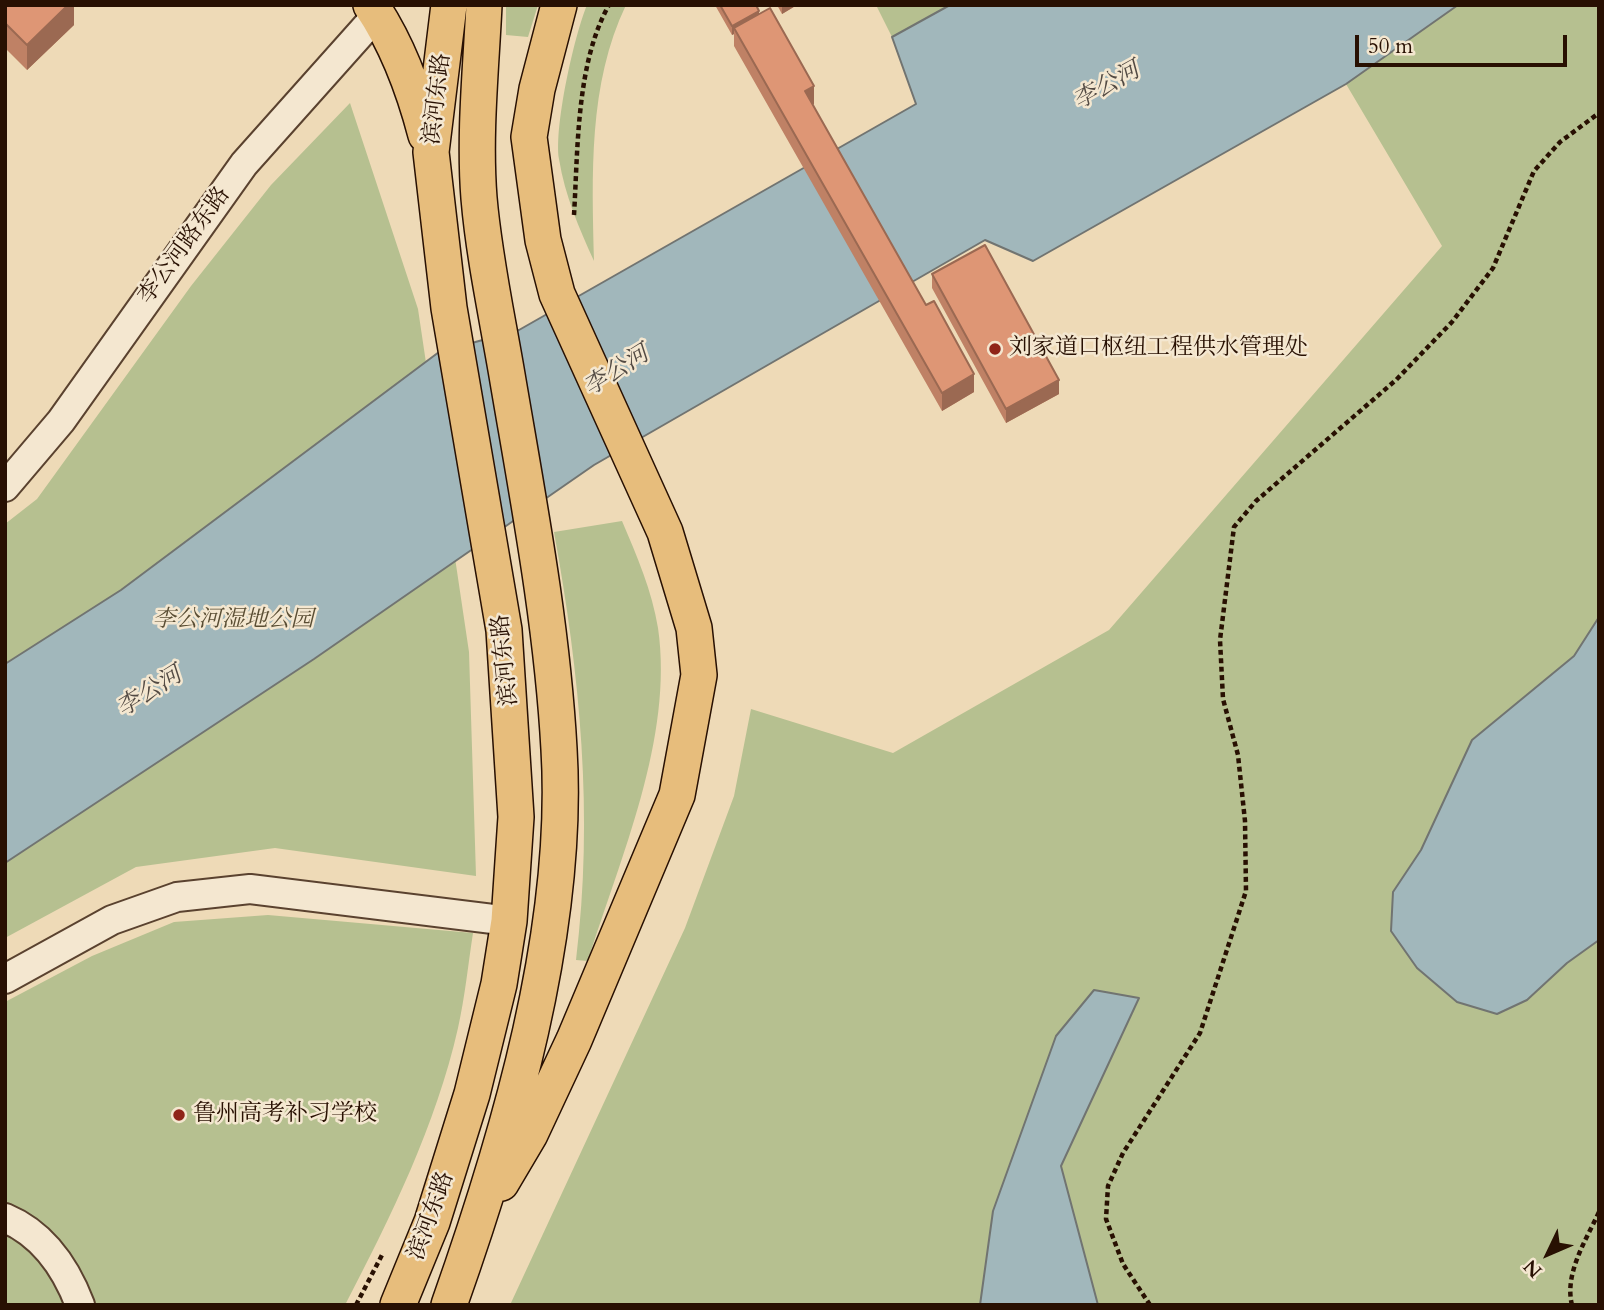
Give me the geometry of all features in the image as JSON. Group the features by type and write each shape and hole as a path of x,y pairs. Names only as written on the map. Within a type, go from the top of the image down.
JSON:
{"main road":[{"name":"滨河东路","path":"398,1305 432,1222 472,1094 499,984 509,921 516,817 504,630 449,308 431,152 449,5"},
{"name":"滨河东路","path":"449,1305 478,1222 526,1045 551,934 559,833 559,751 546,604 479,196 484,5"},
{"path":"478,1222 530,1134 569,1052 677,795 699,675 694,628 665,532 557,294 543,240 528,137 537,89 559,5"},
{"path":"374,10 395,46 416,94 431,152"}],"street":[{"name":"李公河路东路","path":"5,488 61,421 244,164 374,10"},
{"path":"5,979 112,920 189,896 250,890 509,921"},
{"path":"5,1218 16,1223 48,1248 70,1279 80,1305"}],"path":[{"path":"574,215 584,84 601,19 608,5"},
{"path":"1150,1305 1123,1264 1106,1219 1108,1186 1123,1153 1200,1033 1246,891 1245,821 1238,755 1223,699 1220,640 1234,527 1256,501 1396,380 1452,322 1493,268 1534,171 1560,142 1599,114"},
{"path":"1572,1305 1569,1292 1574,1269 1599,1212"}],"green space":[{"path":"506,5 538,5 528,37 506,35"},
{"path":"587,5 626,5 605,66 599,98 593,163 594,261 569,199 558,144 566,82"},
{"path":"876,5 950,5 892,37"},
{"path":"1458,5 1599,5 1599,1305 510,1305 685,928 734,796 751,709 893,753 1109,630 1442,246 1346,84"},
{"name":"李公河湿地公园","path":"350,103 418,309 469,652 476,876 275,848 136,867 5,938 5,524 37,499 191,286 271,185"},
{"path":"622,521 648,587 658,628 661,670 658,712 641,797 615,881 588,961 576,960 584,852 582,745 571,639 554,532"},
{"path":"268,915 473,933 458,1028 438,1100 395,1204 345,1305 5,1305 5,1002 92,956 174,922"}],"water":[{"name":"李公河","path":"950,5 1458,5 1346,84 1033,261 985,240 594,465 314,659 5,863 5,664 121,590 439,352 519,330 916,104 892,37"},
{"path":"1599,617 1599,940 1567,963 1527,1000 1497,1014 1457,1002 1417,968 1391,931 1393,892 1421,850 1472,740 1574,656"},
{"path":"1094,990 1139,998 1061,1166 1098,1305 980,1305 993,1211 1056,1036"}],"building":[{"path":"5,5 68,5 27,45 5,23"},
{"path":"720,5 756,5 759,11 732,26"},
{"path":"770,8 814,86 805,91 926,305 934,301 974,374 942,393 734,28"},
{"path":"985,245 1059,380 1006,409 932,274"}],"place":[{"name":"刘家道口枢纽工程供水管理处","path":"995,349"},
{"name":"鲁州高考补习学校","path":"179,1115"}]}
